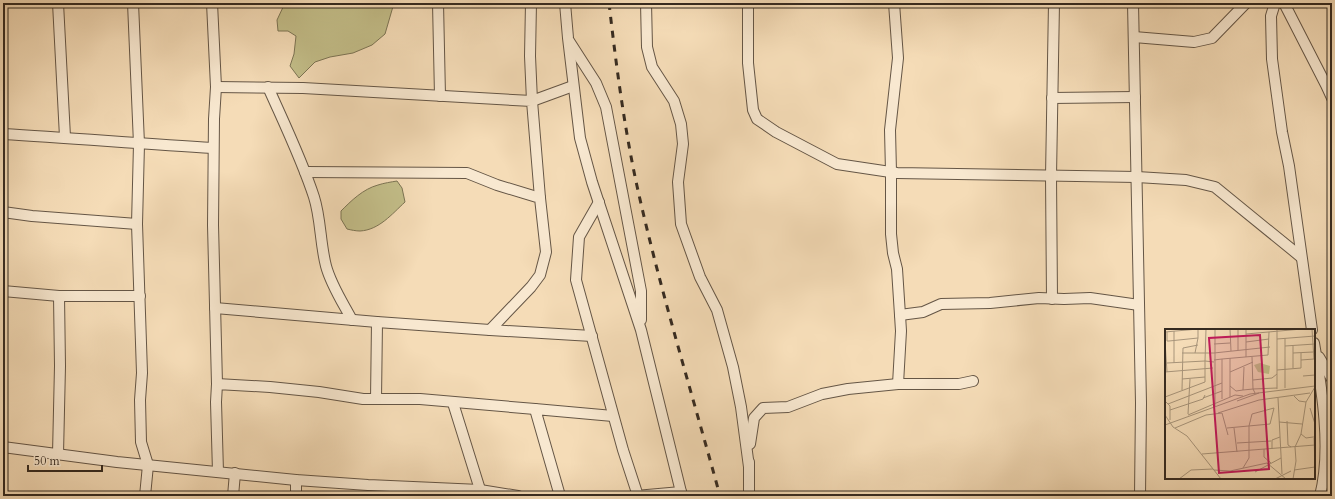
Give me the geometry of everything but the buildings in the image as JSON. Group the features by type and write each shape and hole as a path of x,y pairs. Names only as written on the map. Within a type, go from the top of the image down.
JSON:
{"street":[{"path":"58,3 65,138"},
{"path":"133,3 139,144 138,224 141,442 148,465 145,496"},
{"path":"212,3 216,87 213,148 214,308 218,472"},
{"path":"438,3 440,96"},
{"path":"490,330 531,287 540,274 546,252 532,101 530,56 531,3"},
{"path":"565,3 573,86 580,138 592,182 600,202 641,330 682,494 637,496 613,416 576,280 579,237 600,202"},
{"path":"646,3 647,46 652,67 674,101 681,124 683,144 678,182 681,224 700,277 717,310 733,366 741,407 749,467"},
{"path":"748,3 748,63 753,110 757,119 776,132 837,164 891,172 1186,180 1215,186 1301,257"},
{"path":"894,3 898,58 890,130 891,234 893,253 897,269 901,331 898,384"},
{"path":"1052,299 1051,176 1054,3"},
{"path":"1133,3 1141,403 1140,496"},
{"path":"1134,38 1194,42 1212,38 1246,3"},
{"path":"1275,3 1271,16 1272,59 1312,329"},
{"path":"1284,3 1332,98"},
{"path":"568,38 596,83 606,107 641,291 641,330"},
{"path":"216,87 303,88 532,101 573,86"},
{"path":"268,87 305,172 314,198 321,229 323,254 326,267 331,280 352,320"},
{"path":"1052,98 1135,97"},
{"path":"3,134 213,148"},
{"path":"305,172 467,173 497,185 540,198"},
{"path":"3,212 32,216 138,224"},
{"path":"3,291 59,296 140,296"},
{"path":"58,454 60,366 59,296"},
{"path":"900,314 923,312 942,304 990,303 1039,298 1090,298 1139,305"},
{"path":"214,308 377,322 592,336"},
{"path":"376,399 377,322"},
{"path":"1315,348 1332,379"},
{"path":"1315,348 1321,384 1325,443 1324,480 1320,496"},
{"path":"749,496 750,440 753,421 757,413 762,408 788,407 814,397 848,389 898,384 959,384 973,381"},
{"path":"217,384 319,392 363,399 420,399 613,416"},
{"path":"453,403 481,493"},
{"path":"534,409 560,496"},
{"path":"3,447 148,465 296,480 518,496"},
{"path":"233,496 235,473"},
{"path":"296,480 296,496"}],"shaded area":[{"path":"285,3 394,3 385,34 372,45 353,53 330,57 315,62 299,78 290,66 294,54 296,36 288,31 278,31 277,20"},
{"path":"397,181 402,188 405,202 385,221 373,228 360,231 347,229 341,219 341,211 349,203 362,192 373,187"}],"railway":[{"path":"609,3 614,49 628,141 637,186 666,303 720,496"}]}
